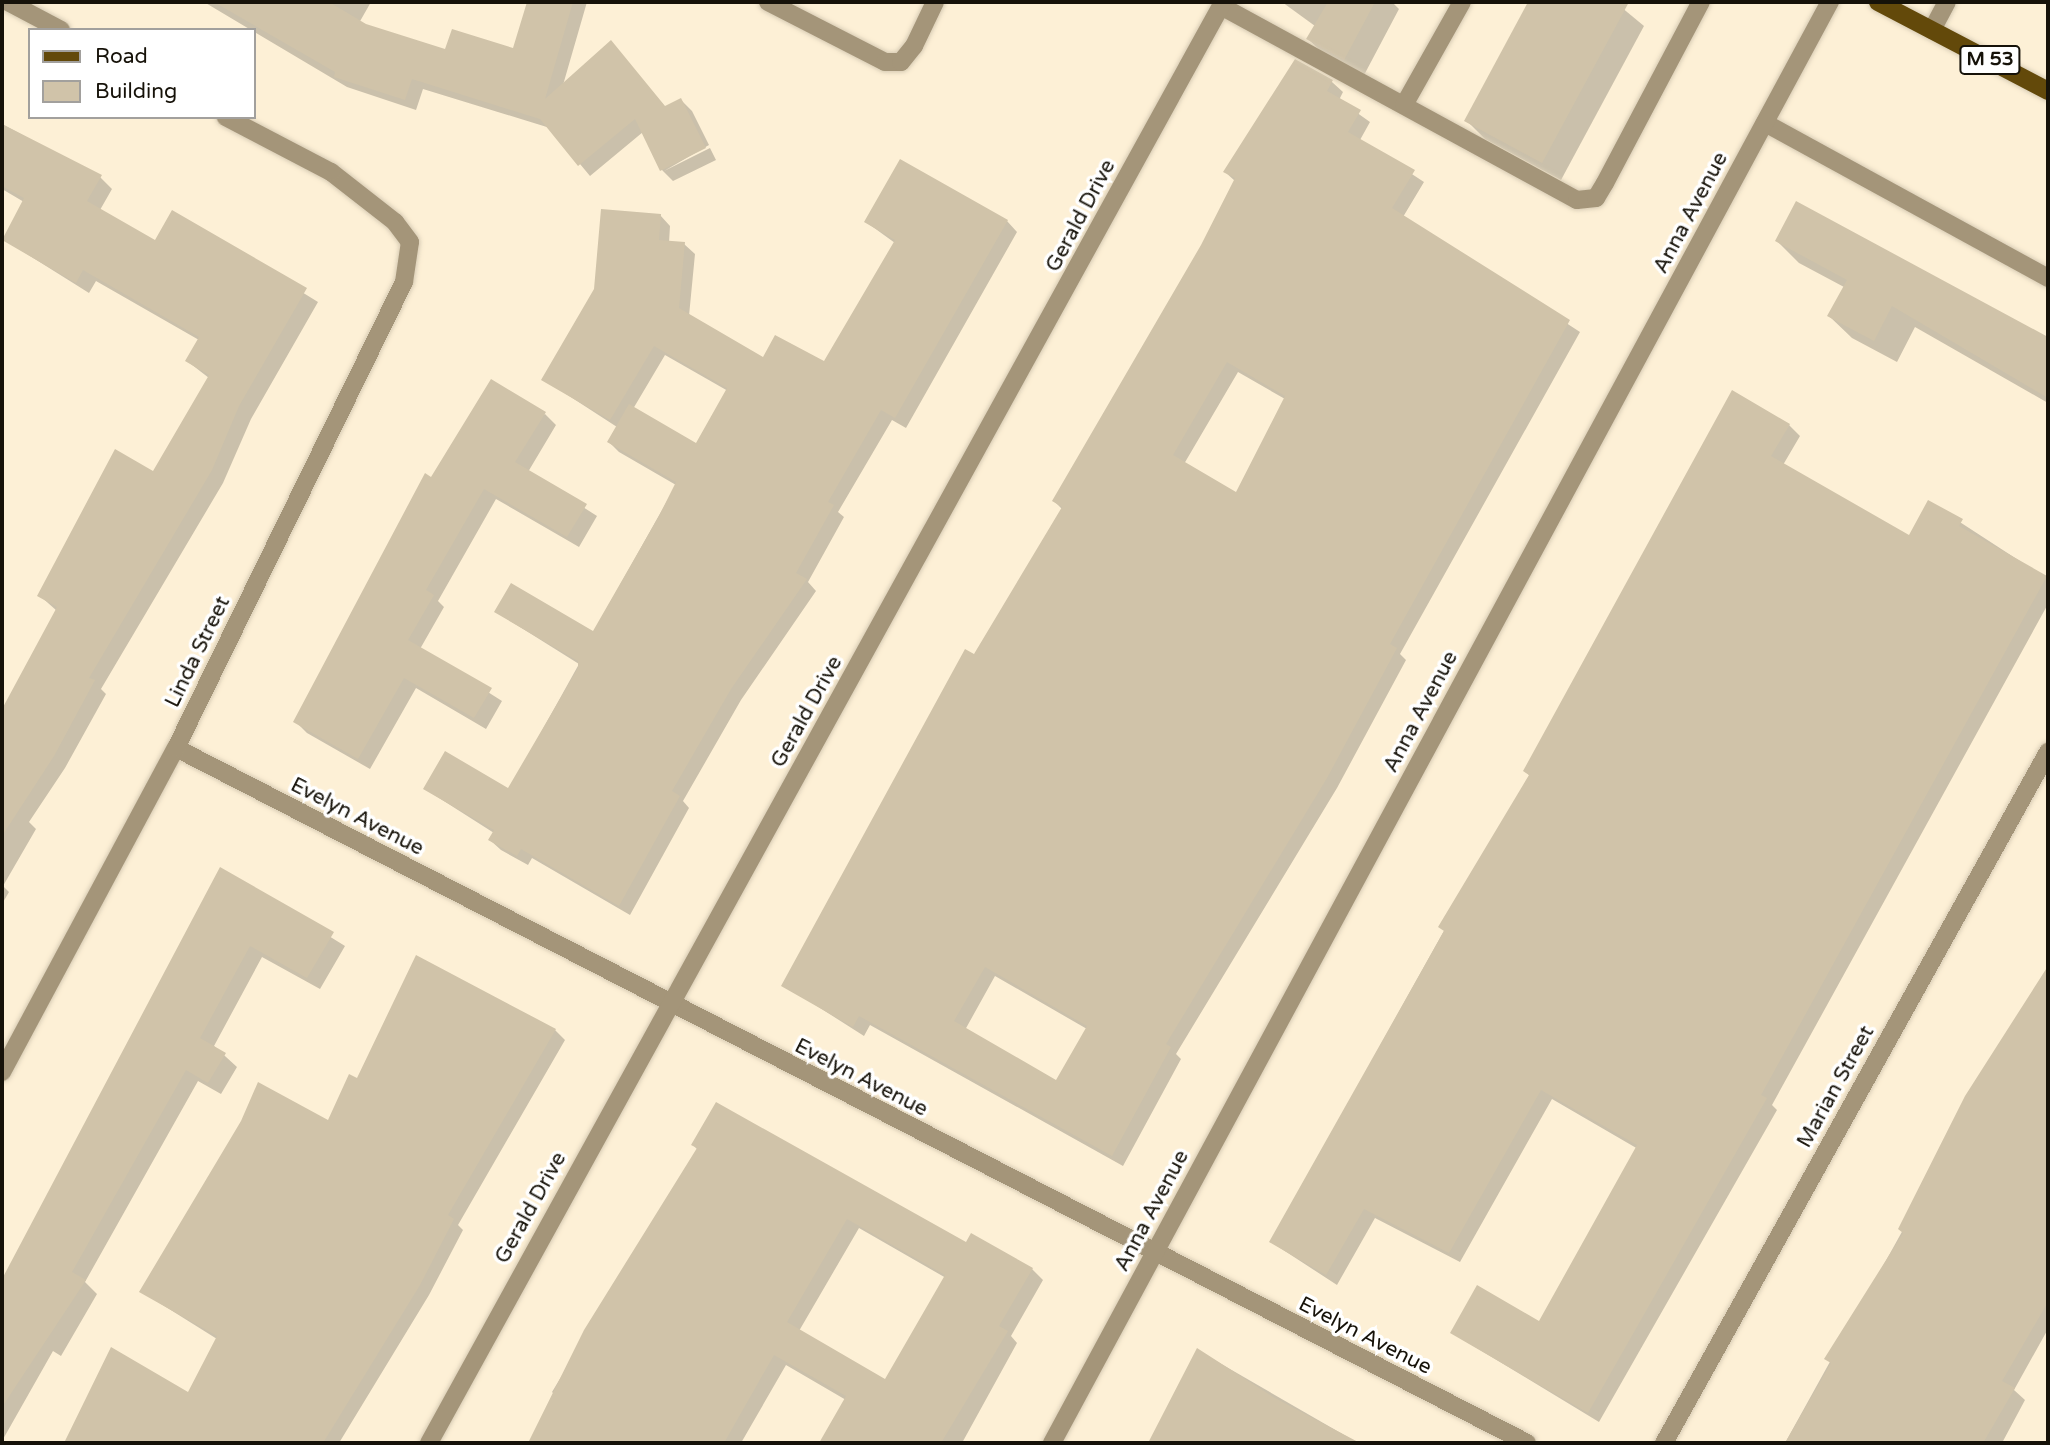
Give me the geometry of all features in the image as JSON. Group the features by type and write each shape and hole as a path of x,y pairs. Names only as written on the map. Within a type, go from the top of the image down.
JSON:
{"main road":[{"name":"M 53","path":"1878,2 2048,91"}],"street":[{"path":"8,2 57,28"},
{"path":"768,2 885,62 901,62 935,2"},
{"path":"1404,105 1462,2"},
{"path":"1222,4 1577,200 1596,198 1701,2"},
{"name":"Anna Avenue","path":"1052,1443 1830,2"},
{"path":"1932,30 1947,2"},
{"name":"Gerald Drive","path":"429,1443 1222,4"},
{"name":"Linda Street","path":"2,1072 176,748 374,350 404,282 410,242 396,222 331,172 230,119"},
{"path":"1765,123 2048,278"},
{"name":"Evelyn Avenue","path":"176,748 669,1004 1527,1443"},
{"name":"Marian Street","path":"1664,1443 2048,752"}],"building":[{"path":"214,2 329,2 366,24 445,49 452,29 513,48 527,2 573,2 545,99 611,40 665,106 681,98 706,148 660,171 635,119 578,166 540,119 412,79 405,100 334,77 335,72"},
{"path":"1328,2 1375,2 1344,60 1306,39"},
{"path":"1528,2 1629,2 1542,163 1464,121"},
{"path":"1295,59 1333,80 1327,91 1361,110 1348,132 1415,170 1392,208 1570,320 1390,644 1397,648 1327,778 1166,1044 1171,1047 1112,1156 859,1016 853,1027 781,986 965,649 974,654 1062,507 1052,501 1201,245 1235,178 1223,172","holes":["1227,362 1285,396 1236,492 1173,455","985,967 1087,1026 1056,1080 954,1021"]},
{"path":"2,124 102,175 87,201 155,240 172,210 307,288 239,406 212,470 89,678 95,680 54,756 2,836 2,709 57,607 37,596 115,449 153,471 209,375 185,361 199,337 83,270 76,283 2,240 24,198 2,186"},
{"path":"900,159 1008,220 895,418 881,410 828,502 834,505 796,573 807,579 731,689 672,791 680,796 619,906 521,849 517,856 488,840 494,830 423,789 445,751 508,788 578,668 578,661 494,612 511,583 593,631 676,482 607,442 629,404 696,443 727,388 654,346 610,420 541,380 594,289 601,209 661,214 659,240 685,242 679,308 763,357 775,335 824,361 895,240 864,222"},
{"path":"1796,201 2048,337 2048,398 1892,306 1874,341 1827,316 1847,280 1775,241"},
{"path":"491,379 546,412 515,462 587,504 567,537 484,489 426,590 434,595 408,640 492,688 474,718 404,678 358,759 293,722 425,473 431,477"},
{"path":"1732,390 1790,424 1771,456 1909,535 1928,500 1963,519 1959,526 2047,576 1761,1095 1767,1098 1588,1413 1450,1333 1477,1285 1539,1321 1637,1145 1541,1090 1449,1253 1364,1209 1326,1275 1269,1242 1444,931 1438,927 1529,775 1523,771"},
{"path":"220,867 334,932 307,978 250,946 200,1038 226,1053 208,1083 186,1070 72,1272 86,1280 2,1407 2,1279"},
{"path":"416,955 556,1029 448,1215 454,1219 420,1285 323,1443 64,1443 111,1347 188,1392 217,1336 139,1292 241,1121 258,1082 328,1120 349,1074 357,1078"},
{"path":"2048,966 2048,1302 2002,1381 2015,1388 1983,1443 1785,1443 1831,1363 1824,1359 1903,1233 1898,1229 1965,1096"},
{"path":"716,1102 966,1242 971,1233 1033,1268 999,1326 1008,1331 941,1443 819,1443 846,1396 774,1355 724,1443 528,1443 584,1330 697,1148 691,1145","holes":["847,1219 945,1275 885,1379 787,1322"]},
{"path":"1197,1348 1273,1397 1360,1443 1148,1443"}]}
